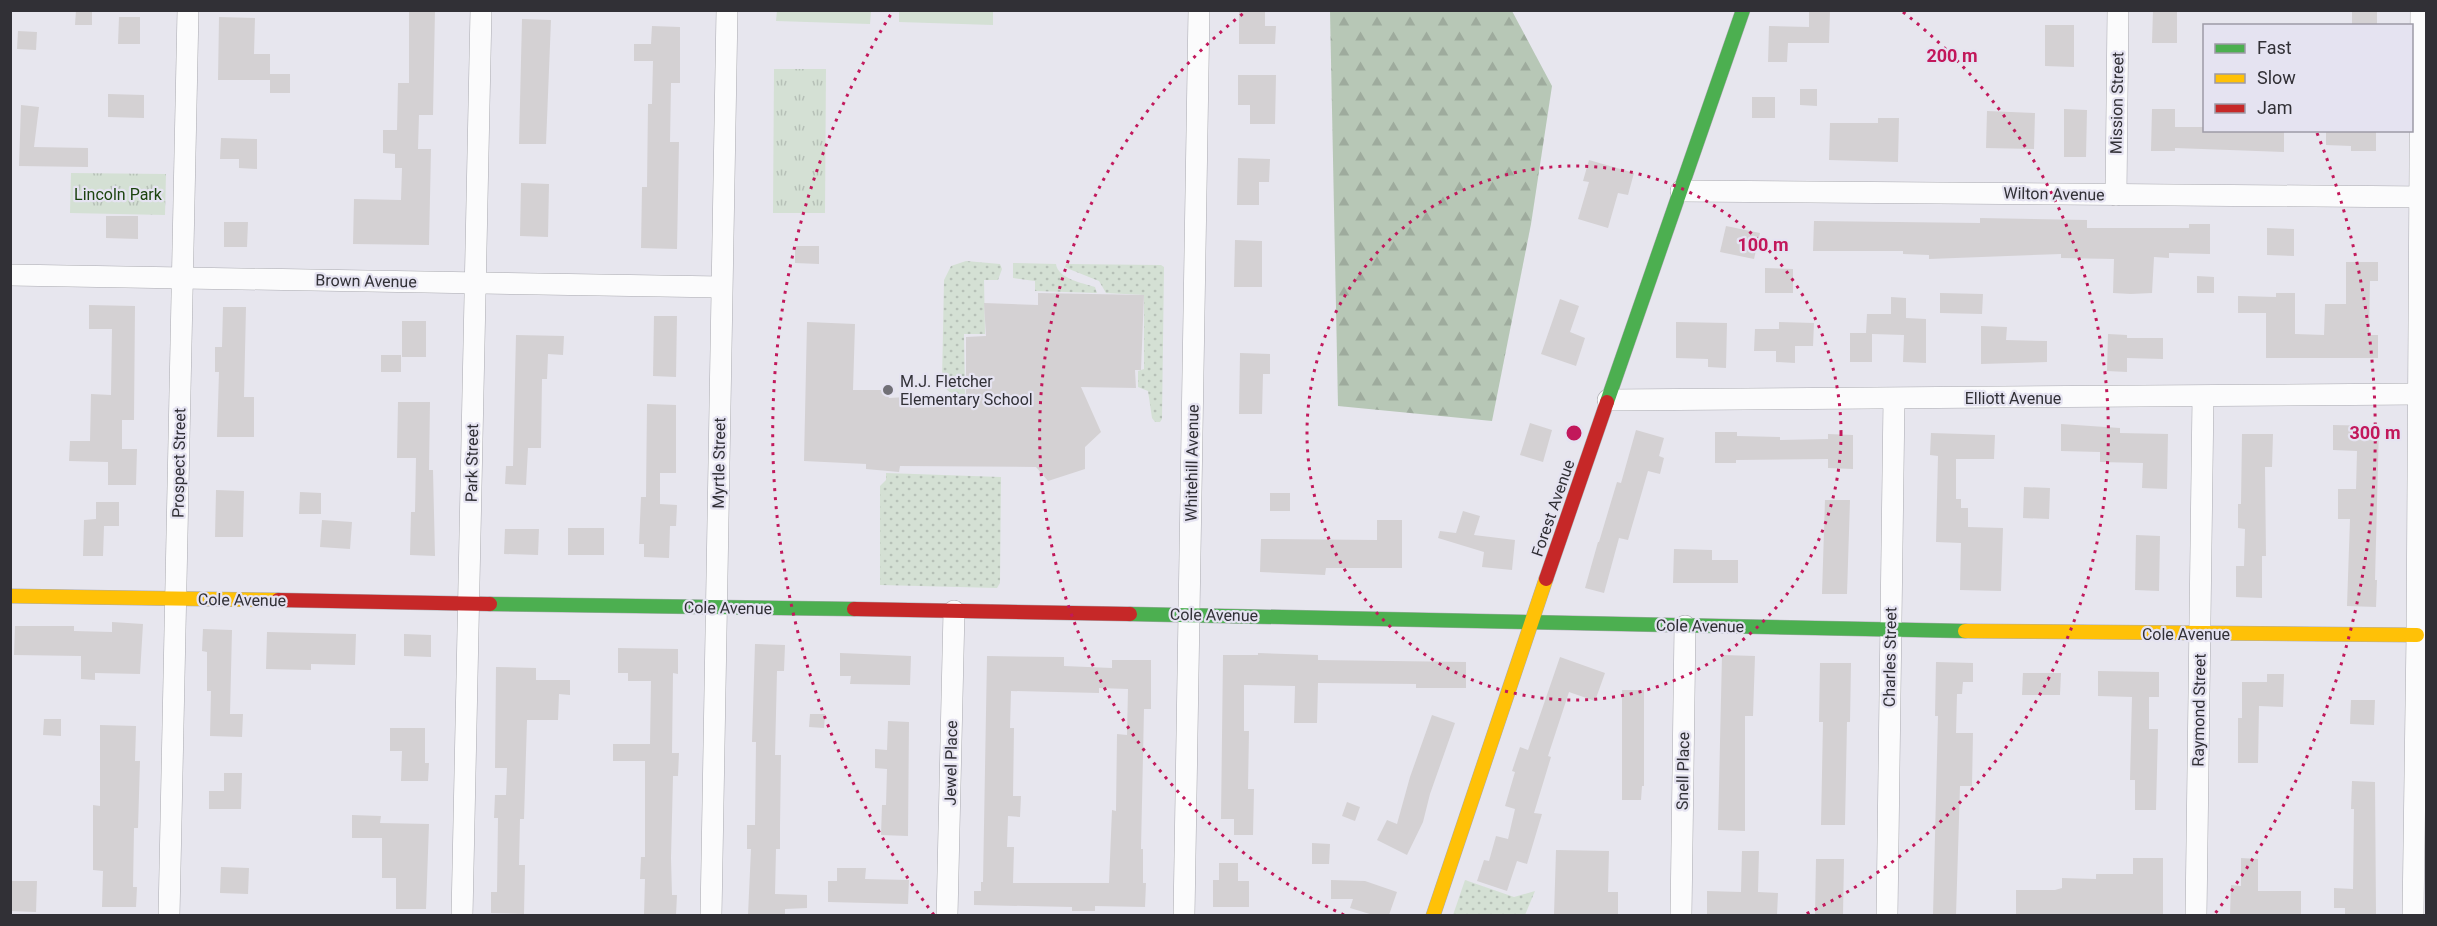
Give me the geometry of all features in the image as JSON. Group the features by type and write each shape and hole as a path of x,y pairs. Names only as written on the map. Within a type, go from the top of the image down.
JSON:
{"street":[{"name":"Prospect Street","path":"169,915 188,10"},
{"name":"Park Street","path":"462,915 481,10"},
{"name":"Myrtle Street","path":"711,915 727,10"},
{"name":"Whitehill Avenue","path":"1184,915 1199,10"},
{"name":"Forest Avenue","path":"1433,915 1531,621 1743,10"},
{"name":"Mission Street","path":"2116,195 2118,10"},
{"path":"2413,915 2417,635 2422,554 2418,394 2423,197 2421,10"},
{"name":"Wilton Avenue","path":"1681,190 2423,197"},
{"name":"Brown Avenue","path":"10,275 722,287"},
{"name":"Elliott Avenue","path":"1608,400 2418,394"},
{"name":"Raymond Street","path":"2196,915 2203,397"},
{"name":"Charles Street","path":"1887,915 1894,399"},
{"name":"Cole Avenue","path":"10,596 1531,621 1891,630 2417,635"},
{"name":"Jewel Place","path":"947,915 954,611"},
{"name":"Snell Place","path":"1681,915 1685,626"}],"green space":[{"path":"777,11 871,11 870,24 776,21"},
{"path":"899,11 993,11 993,25 899,22"},
{"path":"1330,11 1512,11 1552,86 1531,224 1492,421 1338,406"},
{"path":"774,69 826,69 825,213 773,213"},
{"name":"Lincoln Park","path":"71,173 166,174 165,215 70,213"},
{"path":"966,261 1000,264 1002,269 998,280 984,280 985,334 964,334 965,394 957,394 948,391 942,382 944,280 951,266"},
{"path":"1013,263 1056,264 1066,277 1095,287 1097,293 1035,291 1035,281 1013,278"},
{"path":"1066,264 1161,265 1164,267 1162,419 1160,422 1155,422 1152,418 1148,391 1138,387 1138,371 1144,369 1144,295 1106,293 1099,281 1065,267"},
{"path":"886,473 1001,477 1000,583 997,588 880,585 880,486 886,480"},
{"path":"1465,880 1514,897 1535,891 1525,915 1453,915"}],"building":[{"path":"76,10 92,10 92,25 75,25"},
{"path":"409,10 435,10 433,115 419,115 418,149 431,149 429,245 353,244 354,199 401,200 402,168 395,168 395,154 383,153 383,130 397,130 398,83 409,83"},
{"path":"1239,10 1265,10 1265,26 1276,26 1275,44 1239,44"},
{"path":"1809,10 1830,10 1829,43 1788,43 1787,62 1768,62 1769,26 1809,27"},
{"path":"2153,10 2177,10 2177,43 2152,43"},
{"path":"2352,10 2377,10 2377,24 2352,24"},
{"path":"119,17 140,17 140,44 118,44"},
{"path":"219,17 255,18 254,54 270,54 270,80 218,80"},
{"path":"522,19 551,20 546,144 519,144"},
{"path":"2045,25 2074,25 2074,67 2045,66"},
{"path":"652,26 680,27 680,83 671,83 670,142 679,142 677,249 641,248 642,187 647,187 648,104 652,104 653,61 634,61 634,44 651,44"},
{"path":"18,31 37,32 36,50 17,49"},
{"path":"270,74 290,74 290,93 270,93"},
{"path":"1238,75 1276,75 1275,124 1250,124 1250,105 1238,105"},
{"path":"1800,89 1817,89 1817,106 1800,105"},
{"path":"108,94 144,95 144,118 108,117"},
{"path":"1752,97 1775,97 1775,118 1752,118"},
{"path":"21,105 39,107 34,147 88,148 88,167 19,166"},
{"path":"2064,109 2087,110 2086,157 2064,157"},
{"path":"2152,109 2175,109 2175,127 2203,127 2203,132 2284,132 2284,152 2175,148 2175,151 2151,151"},
{"path":"1987,111 2035,113 2034,149 1986,148"},
{"path":"1878,118 1899,118 1898,162 1829,160 1830,123 1878,123"},
{"path":"2326,132 2376,132 2376,151 2351,151 2351,146 2326,145"},
{"path":"221,138 257,139 257,169 239,168 239,159 220,159"},
{"path":"1238,158 1270,159 1269,182 1259,182 1259,205 1237,205"},
{"path":"1589,160 1634,173 1628,195 1618,193 1608,228 1578,219 1589,182 1583,181"},
{"path":"521,183 549,184 548,237 520,236"},
{"path":"106,216 138,216 138,239 106,238"},
{"path":"1980,218 2087,220 2087,228 2189,228 2189,224 2210,224 2210,254 2169,253 2169,258 2154,257 2152,293 2131,294 2113,293 2114,259 2061,258 2061,254 1929,259 1929,255 1903,254 1903,251 1813,251 1814,221 1980,223"},
{"path":"224,222 248,222 247,247 224,247"},
{"path":"1726,226 1760,233 1754,259 1720,252"},
{"path":"2267,228 2294,229 2294,256 2267,255"},
{"path":"1235,240 1262,241 1262,287 1234,287"},
{"path":"795,246 819,246 819,264 795,263"},
{"path":"2346,262 2378,262 2378,281 2370,281 2369,335 2378,335 2378,358 2266,358 2266,313 2238,313 2238,296 2276,297 2276,293 2295,293 2295,334 2324,335 2325,304 2346,304"},
{"path":"1765,268 1793,269 1793,293 1765,293"},
{"path":"2197,276 2214,277 2214,293 2197,293"},
{"path":"1038,293 1144,295 1141,370 1135,370 1136,388 1081,387 1101,432 1085,447 1085,469 1048,481 1036,467 900,466 899,472 866,469 866,464 804,461 807,322 855,324 853,390 886,390 889,398 906,397 911,408 958,406 958,397 966,396 966,337 986,336 984,303 1038,305"},
{"path":"1940,293 1983,294 1982,314 1940,313"},
{"path":"1891,297 1906,298 1906,318 1926,319 1926,363 1903,362 1904,335 1872,334 1872,362 1850,362 1850,333 1866,333 1867,314 1891,314"},
{"path":"1560,299 1579,306 1570,332 1585,338 1576,366 1541,354"},
{"path":"89,305 135,306 134,420 122,420 122,449 137,449 136,485 108,485 108,462 69,461 70,441 90,441 91,394 111,395 112,329 89,329"},
{"path":"223,307 246,307 244,397 254,397 254,437 217,437 219,372 215,372 215,347 222,347"},
{"path":"654,316 677,316 676,377 653,376"},
{"path":"402,321 426,321 426,357 402,357"},
{"path":"1676,322 1727,323 1726,368 1708,367 1708,359 1676,358"},
{"path":"1779,322 1814,323 1813,346 1795,346 1795,363 1776,362 1776,351 1754,351 1755,329 1779,329"},
{"path":"1981,326 2007,327 2006,340 2047,341 2047,362 1981,364"},
{"path":"2108,334 2127,335 2127,338 2163,338 2163,359 2127,358 2127,372 2107,371"},
{"path":"516,335 564,336 563,355 548,354 547,379 542,379 541,448 528,448 526,485 505,484 506,466 513,466"},
{"path":"1240,353 1270,354 1270,374 1263,374 1262,414 1239,414"},
{"path":"381,355 401,355 401,372 381,372"},
{"path":"398,402 430,402 429,470 433,470 435,556 410,555 411,512 415,512 416,458 397,458"},
{"path":"647,404 676,405 676,473 660,473 660,504 677,505 676,526 670,526 669,558 644,557 644,544 639,544 641,497 646,497"},
{"path":"1530,423 1552,430 1543,462 1520,455"},
{"path":"2061,424 2120,428 2120,433 2168,434 2167,489 2142,488 2143,463 2100,462 2100,452 2061,451"},
{"path":"2333,425 2379,426 2376,607 2347,606 2350,519 2338,519 2338,489 2356,489 2357,451 2333,450"},
{"path":"1636,430 1664,438 1659,456 1664,458 1660,474 1648,471 1628,540 1619,538 1604,593 1585,588 1617,482 1621,483"},
{"path":"1715,432 1737,432 1737,436 1780,437 1780,440 1828,439 1828,434 1853,435 1853,469 1828,468 1828,459 1736,460 1736,463 1715,463"},
{"path":"1931,433 1995,435 1994,459 1956,459 1956,499 1961,499 1961,508 1968,508 1968,527 2003,528 2001,591 1960,590 1961,543 1936,542 1938,456 1930,455"},
{"path":"2242,434 2273,434 2272,467 2265,467 2266,556 2262,556 2262,598 2236,597 2236,566 2244,566 2245,529 2238,528 2238,504 2241,504"},
{"path":"2024,487 2050,488 2049,519 2023,518"},
{"path":"216,490 244,491 243,537 215,537"},
{"path":"300,492 321,493 321,514 299,514"},
{"path":"1270,493 1290,493 1290,511 1270,511"},
{"path":"1825,500 1850,500 1847,594 1822,594"},
{"path":"96,502 119,502 119,526 104,526 103,556 83,556 84,520 96,519"},
{"path":"1463,511 1480,516 1474,535 1515,540 1512,570 1482,567 1484,552 1438,538 1440,531 1456,533"},
{"path":"322,520 352,522 350,549 320,547"},
{"path":"1377,520 1402,520 1402,568 1326,568 1325,575 1260,572 1261,539 1377,540"},
{"path":"568,528 604,528 604,555 568,555"},
{"path":"505,529 539,529 538,555 504,554"},
{"path":"2136,535 2160,536 2159,591 2135,590"},
{"path":"1674,549 1712,550 1712,560 1738,560 1738,583 1673,583"},
{"path":"112,622 143,624 140,674 95,673 95,680 81,679 81,656 14,655 15,626 74,626 74,631 112,632"},
{"path":"203,629 232,630 230,714 243,714 242,737 210,736 211,691 207,691 207,652 202,651"},
{"path":"267,632 356,634 355,665 311,664 311,670 266,669"},
{"path":"404,634 431,635 431,657 404,656"},
{"path":"755,644 785,645 784,671 777,671 775,755 781,755 780,849 776,849 775,894 807,895 807,908 785,909 785,915 748,915 751,849 747,849 747,825 755,825 756,742 752,742"},
{"path":"618,648 678,649 678,674 673,673 672,753 679,753 678,776 673,776 671,858 672,895 677,895 676,915 644,915 645,879 640,879 641,857 645,857 645,761 613,761 613,744 650,744 651,681 628,681 628,673 618,673"},
{"path":"840,653 911,656 910,685 850,684 851,676 840,676"},
{"path":"1258,653 1318,655 1318,660 1466,662 1466,688 1416,688 1416,684 1318,683 1317,723 1294,723 1295,686 1244,685 1244,731 1249,731 1248,789 1254,789 1253,835 1234,835 1234,819 1221,819 1223,655 1258,655"},
{"path":"1722,655 1755,656 1753,716 1745,716 1745,831 1718,830"},
{"path":"987,656 1064,657 1064,666 1112,668 1112,660 1151,660 1151,709 1144,709 1141,849 1143,849 1143,883 1146,883 1145,907 1095,906 1095,911 1072,911 1072,907 974,905 974,891 981,891 981,882 983,882","holes":["1099,688 1128,689 1127,735 1117,734 1116,811 1112,810 1109,883 1013,883 1014,847 1007,847 1008,816 1020,817 1021,796 1013,796 1014,728 1010,728 1011,691 1099,693"]},
{"path":"1560,657 1605,673 1595,701 1569,692 1548,756 1551,757 1534,813 1542,814 1527,864 1517,861 1507,891 1477,881 1484,860 1489,861 1496,836 1508,839 1515,809 1505,806 1515,772 1512,771 1520,747 1528,750"},
{"path":"1936,662 1973,663 1973,682 1963,682 1962,694 1957,694 1956,733 1973,733 1972,786 1960,786 1956,915 1933,915 1938,716 1935,716"},
{"path":"1820,663 1851,663 1850,722 1847,722 1845,825 1821,825 1823,722 1819,722"},
{"path":"496,667 536,668 536,680 570,680 570,695 559,694 558,720 527,720 524,819 520,819 519,865 525,865 524,914 491,913 491,892 497,892 498,818 494,818 495,795 506,795 507,768 495,768"},
{"path":"2098,671 2159,672 2159,697 2149,697 2149,729 2158,729 2156,810 2135,810 2135,780 2130,780 2132,697 2098,696"},
{"path":"2023,673 2061,673 2060,695 2022,695"},
{"path":"2267,674 2284,674 2283,707 2259,706 2258,763 2238,763 2238,718 2242,718 2242,682 2267,682"},
{"path":"1622,690 1644,690 1644,786 1642,786 1641,800 1622,800"},
{"path":"2351,700 2375,700 2374,725 2350,724"},
{"path":"810,714 825,714 824,728 809,727"},
{"path":"1432,715 1455,723 1430,794 1423,822 1407,855 1377,840 1387,820 1397,824 1410,777"},
{"path":"44,719 61,719 61,736 43,735"},
{"path":"888,721 909,722 908,836 881,835 882,805 886,805 887,769 875,768 875,749 887,750"},
{"path":"100,725 136,726 135,761 140,761 138,828 134,828 133,887 137,887 136,907 102,907 103,871 93,870 93,805 100,806"},
{"path":"390,728 425,728 425,763 429,763 428,781 401,781 402,751 390,751"},
{"path":"224,773 242,773 241,809 209,809 209,791 224,791"},
{"path":"2352,781 2375,782 2376,915 2345,915 2345,908 2334,908 2334,888 2353,889"},
{"path":"1347,802 1360,807 1355,821 1342,816"},
{"path":"352,815 381,816 380,823 429,824 426,909 396,909 396,878 382,878 382,838 352,838"},
{"path":"1312,843 1330,844 1329,864 1312,864"},
{"path":"1556,850 1609,851 1608,892 1618,892 1618,915 1554,915"},
{"path":"1742,851 1759,851 1758,892 1778,893 1777,915 1707,915 1707,891 1741,892"},
{"path":"2133,858 2163,858 2163,915 2016,915 2016,890 2055,890 2062,888 2062,878 2096,879 2096,874 2133,874"},
{"path":"2241,858 2258,859 2258,891 2301,891 2301,915 2230,915 2231,885 2241,886"},
{"path":"1816,859 1844,859 1843,915 1815,915"},
{"path":"1219,863 1238,863 1238,881 1249,881 1249,907 1213,907 1213,880 1219,880"},
{"path":"221,867 249,868 248,894 220,893"},
{"path":"837,868 866,868 865,879 909,880 908,904 828,902 828,881 837,881"},
{"path":"1331,880 1365,881 1397,892 1389,915 1373,915 1350,908 1353,899 1331,899"},
{"path":"10,881 37,881 36,912 10,911"}],"traffic: fast":[{"path":"1607,402 1743,10"},
{"path":"490,604 854,609"},
{"path":"1130,614 1965,631"}],"traffic: slow":[{"path":"1433,916 1546,579"},
{"path":"10,596 278,600"},
{"path":"1965,631 2417,635"}],"traffic: jam":[{"path":"1546,579 1607,402"},
{"path":"278,600 490,604"},
{"path":"854,609 1130,614"}],"place":[{"name":"M.J. Fletcher Elementary School","path":"888,390"}]}
